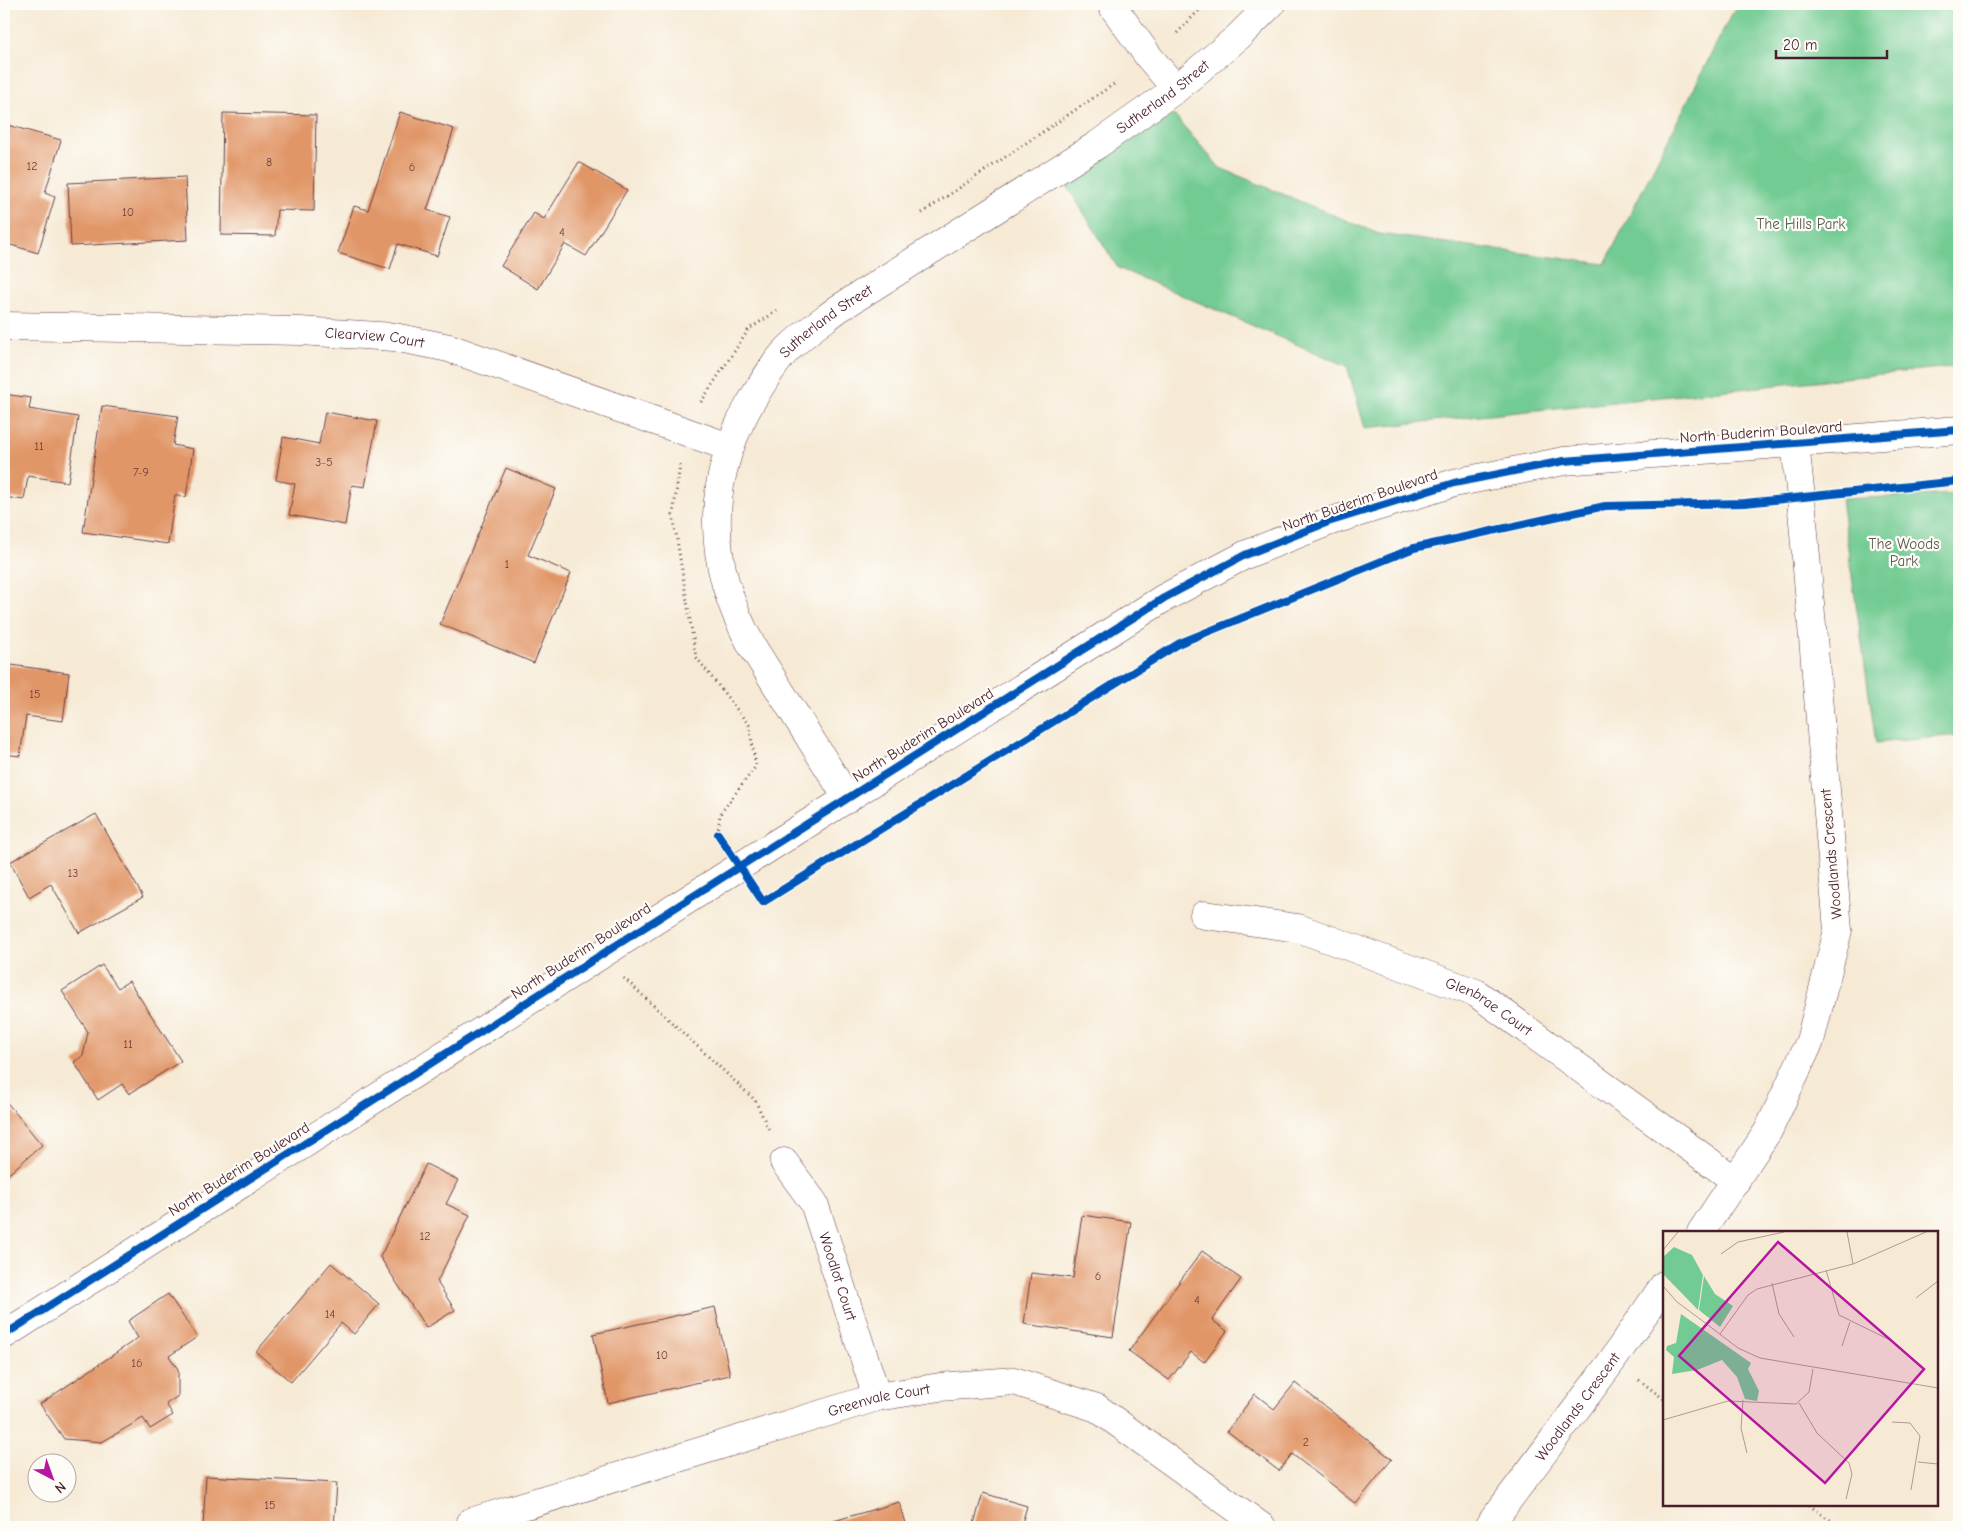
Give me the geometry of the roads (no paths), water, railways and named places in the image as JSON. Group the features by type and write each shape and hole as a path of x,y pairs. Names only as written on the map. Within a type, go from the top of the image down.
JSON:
{"street":[{"path":"1111,4 1149,57 1176,89"},
{"name":"Sutherland Street","path":"848,798 752,646 728,596 720,562 716,517 720,482 729,447 745,412 770,371 787,350 803,335 846,303 1097,145 1176,89 1238,37 1271,4"},
{"name":"Clearview Court","path":"4,326 300,331 394,337 449,348 729,447"},
{"name":"North Buderim Boulevard","path":"4,1335 1164,598 1245,555 1328,522 1454,483 1564,461 1959,430"},
{"name":"Woodlands Crescent","path":"1702,1231 1768,1131 1810,1041 1838,930 1802,498 1795,444"},
{"name":"Glenbrae Court","path":"1204,915 1298,928 1476,993 1736,1181"},
{"name":"Woodlot Court","path":"784,1162 814,1203 877,1398"},
{"name":"Woodlands Crescent","path":"1488,1527 1612,1361 1663,1286"},
{"name":"Greenvale Court","path":"471,1522 877,1398 940,1387 1014,1382 1097,1408 1262,1527"}],"park label":[{"name":"The Hills Park","path":"1801,224"},
{"name":"The Woods Park","path":"1904,552"}]}
